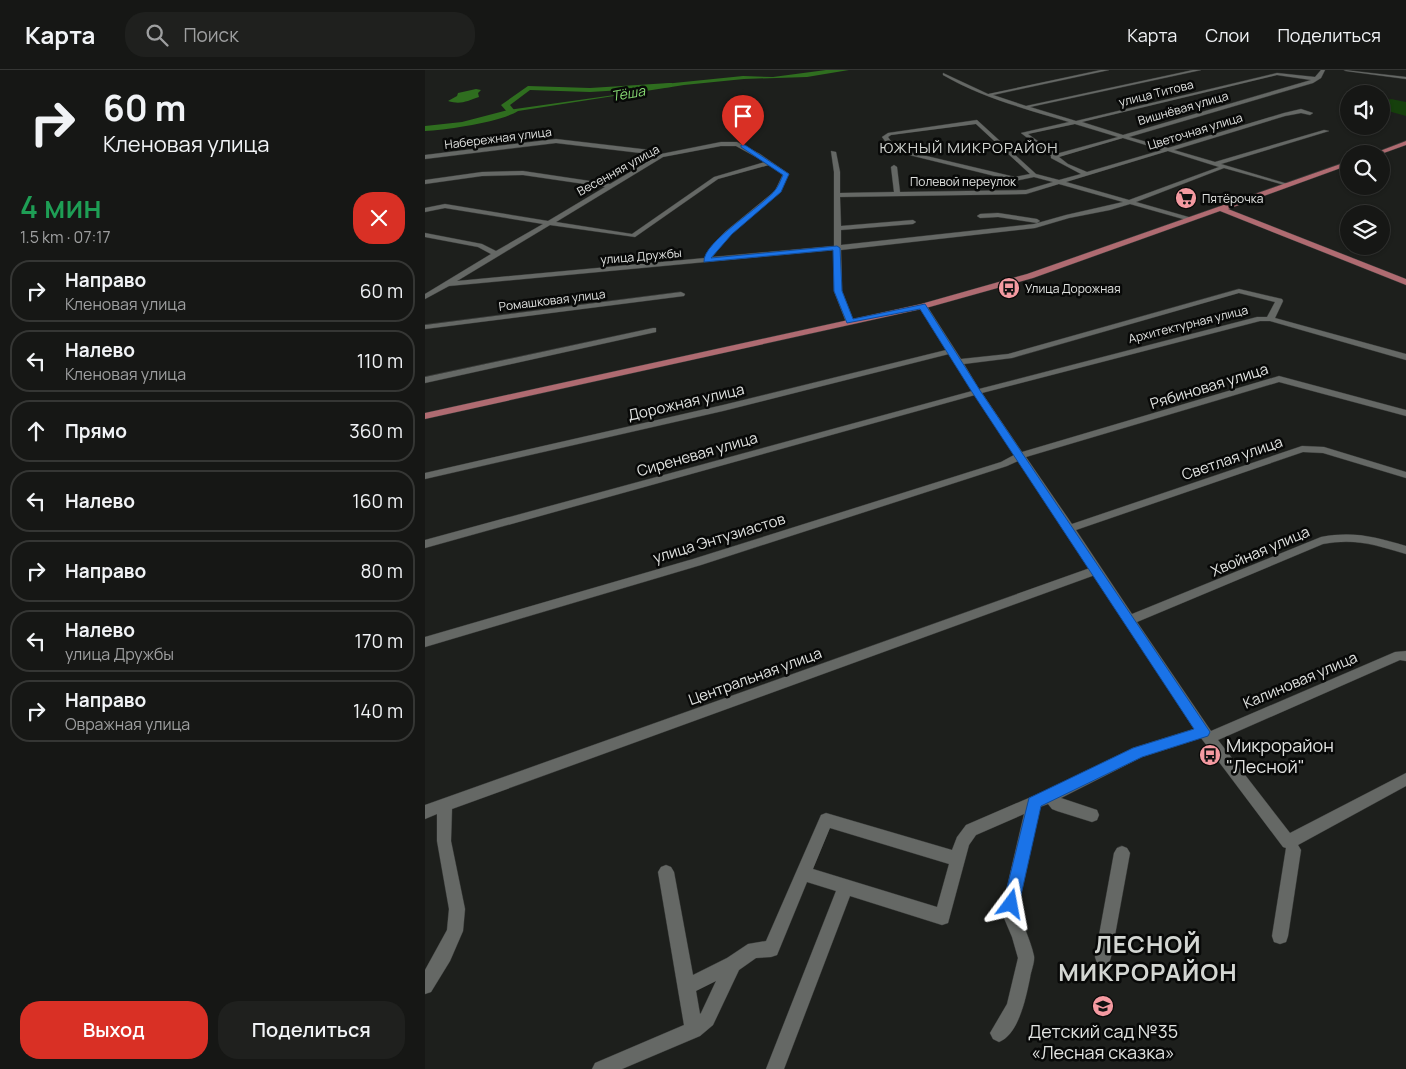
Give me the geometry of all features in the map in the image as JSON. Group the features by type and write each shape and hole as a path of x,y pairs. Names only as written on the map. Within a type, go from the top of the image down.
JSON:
{"main road":[{"path":"1390,149 1404,145"},
{"path":"425,416 923,306 1030,276 1340,166"},
{"path":"1221,209 1406,282"}],"street":[{"path":"954,70 945,74 969,88 988,95 1285,185"},
{"path":"988,95 1107,70"},
{"path":"1027,107 1199,70"},
{"path":"1317,79 1323,70"},
{"path":"1346,70 1406,78"},
{"name":"улица Титова","path":"1053,157 1024,133 1277,74 1317,79"},
{"name":"Вишнёвая улица","path":"1053,157 1284,91 1317,79"},
{"name":"Цветочная улица","path":"1057,182 1301,110 1310,113"},
{"path":"1034,176 977,122 890,134 885,137 893,148 899,151 1015,179 1034,176 1191,219"},
{"path":"1214,164 1326,131"},
{"name":"Набережная улица","path":"425,156 556,141 650,152 661,156"},
{"name":"Весенняя улица","path":"425,297 661,156 729,144 743,146 769,164"},
{"path":"833,152 837,172 838,291 850,322"},
{"path":"1053,157 1065,165 1086,174"},
{"path":"425,210 444,206 634,235 716,178 769,164 786,174 779,191 717,246 707,261"},
{"name":"Полевой переулок","path":"894,167 897,193"},
{"name":"улица Дружбы","path":"446,284 707,261 1035,226 1130,202 1223,167"},
{"path":"425,182 482,174 515,172 611,186"},
{"name":"Полевой переулок","path":"837,195 1026,192 1057,182"},
{"path":"980,216 998,215 1046,222"},
{"path":"838,228 913,222"},
{"path":"425,235 480,245 496,254"},
{"path":"959,362 1009,356 1239,290 1279,301 1269,319"},
{"name":"Ромашковая улица","path":"425,327 681,294"},
{"path":"923,306 977,392 1205,735 1291,846 1280,936"},
{"name":"Архитектурная улица","path":"977,392 1260,319 1269,319 1406,357"},
{"path":"425,380 653,330"},
{"name":"Дорожная улица","path":"425,476 723,408 952,351"},
{"name":"Рябиновая улица","path":"1020,456 1279,379 1406,413"},
{"name":"Сиреневая улица","path":"425,544 977,392"},
{"name":"Светлая улица","path":"1069,529 1302,449 1337,453 1406,475"},
{"name":"улица Энтузиастов","path":"425,642 697,562 1004,464 1020,456"},
{"name":"Хвойная улица","path":"1129,620 1321,541 1345,536 1360,537 1406,550"},
{"name":"Центральная улица","path":"425,812 1097,570"},
{"name":"Калиновая улица","path":"846,886 942,917 962,842 971,830 1050,796 1138,752 1205,735 1399,655 1406,656"},
{"path":"1291,846 1406,779"},
{"path":"1050,796 1057,804 1092,815"},
{"path":"999,1032 1015,1007 1026,958 1020,936 1012,918 1011,904 1034,802"},
{"path":"425,986 445,955 455,931 457,909 444,841 445,805"},
{"path":"686,986 733,964 754,950 771,949 826,820 957,860"},
{"path":"1103,957 1122,853"},
{"path":"666,872 694,1030"},
{"path":"775,1069 846,886 803,872"},
{"path":"601,1069 694,1030 707,1019 733,964"}],"shaded area":[{"path":"826,70 849,70 807,77 744,79 684,85 518,111 487,122 425,131 425,126 462,122 508,110 643,91 646,88 644,86 743,76 773,77"},
{"path":"476,89 481,90 478,93 479,97 460,103 448,101 457,96 458,93"},
{"path":"1390,99 1406,102 1406,116 1390,112"}],"waterway":[{"name":"Тёша","path":"511,111 505,105 528,88 590,90 669,85"}],"place":[{"name":"Пятёрочка","path":"1186,198"},
{"name":"Улица Дорожная","path":"1009,288"},
{"name":"Микрорайон \"Лесной\"","path":"1210,755"},
{"name":"Детский сад №35 «Лесная сказка»","path":"1103,1006"}],"district":[{"name":"ЮЖНЫЙ МИКРОРАЙОН","path":"969,147"},
{"name":"ЛЕСНОЙ МИКРОРАЙОН","path":"1148,957"}],"route":[{"path":"743,146 786,174 779,191 729,233 709,255 707,261 837,248 838,291 850,322 923,306 977,392 1203,732 1138,752 1050,796 1034,802 1011,904"}]}
